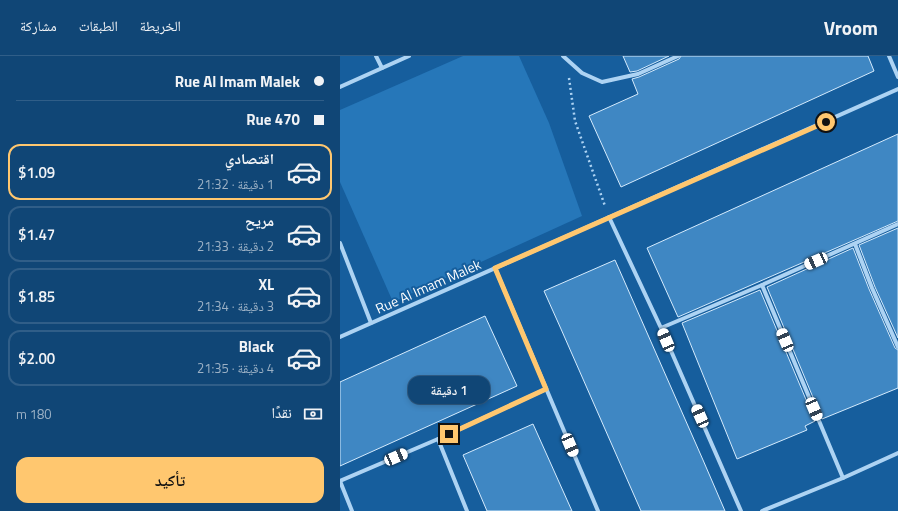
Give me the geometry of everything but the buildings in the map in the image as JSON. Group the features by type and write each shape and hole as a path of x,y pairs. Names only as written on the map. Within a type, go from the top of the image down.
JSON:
{"street":[{"path":"376,56 382,68"},
{"path":"340,88 409,56"},
{"path":"565,58 582,73 602,82 638,74 678,56"},
{"path":"889,56 898,77"},
{"name":"Rue Al Imam Malek","path":"340,337 898,89"},
{"path":"609,217 661,328 741,511"},
{"path":"661,328 762,285 898,224"},
{"path":"340,243 371,323"},
{"path":"855,244 872,288 898,347"},
{"path":"495,268 598,511"},
{"path":"762,285 843,478"},
{"path":"352,511 340,481 438,439 546,389"},
{"path":"438,439 467,511"},
{"path":"762,511 843,478 898,453"}],"path":[{"path":"565,58 575,122 609,217"}],"shaded area":[{"path":"463,56 519,56 549,123 582,216 393,302 340,182 340,110"}],"route":[{"path":"449,434 546,389 495,268 826,122"}]}
